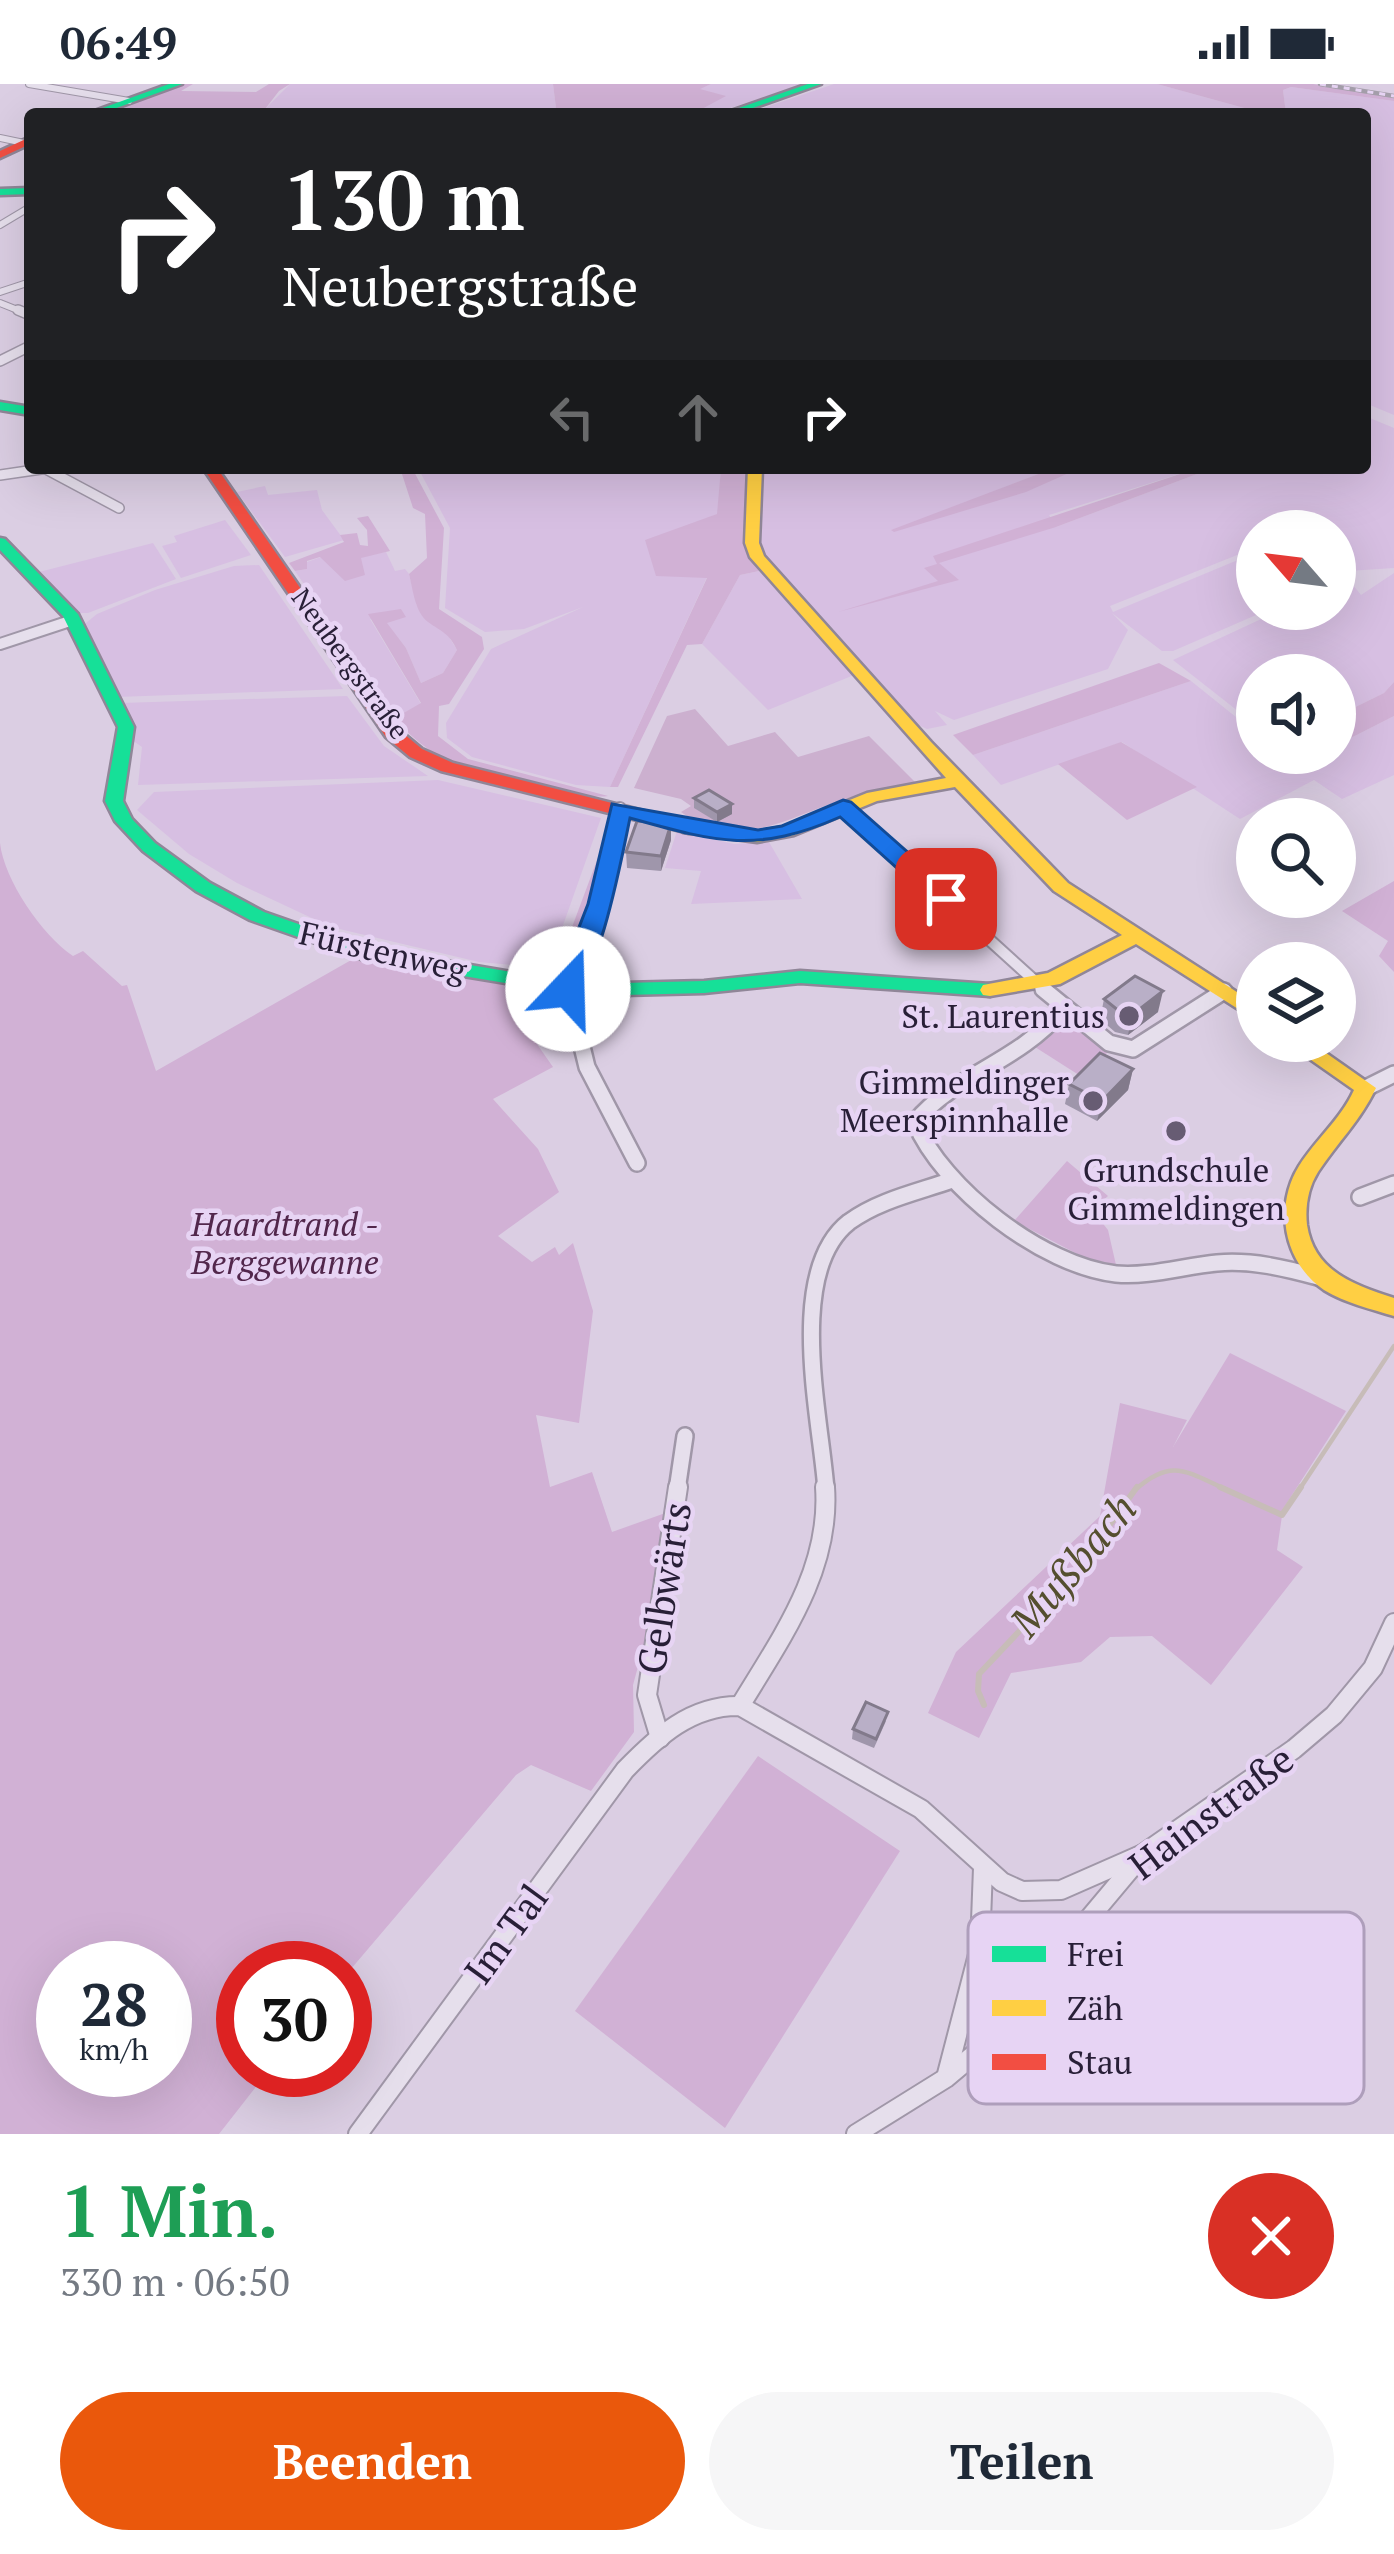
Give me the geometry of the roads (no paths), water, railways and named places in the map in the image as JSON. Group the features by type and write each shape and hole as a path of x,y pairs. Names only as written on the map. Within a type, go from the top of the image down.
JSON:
{"street":[{"path":"29,84 129,100"},
{"path":"107,108 178,84"},
{"path":"745,108 818,84"},
{"path":"0,302 24,313"},
{"path":"0,318 17,310"},
{"path":"58,474 119,508"},
{"name":"Neubergstraße","path":"214,474 392,733 416,753 473,776 692,829 758,837 788,831 843,807 966,789"},
{"path":"755,474 752,543 757,557 888,705 1070,895 1236,999"},
{"name":"Fürstenweg","path":"0,542 34,572 73,620 126,727 114,790 117,810 175,868 257,916 338,947 568,989"},
{"path":"0,644 73,620"},
{"path":"843,807 1064,1008 1109,1042 1133,1049 1224,991"},
{"path":"620,808 600,904 568,989 587,1067 637,1163"},
{"path":"568,989 691,988 800,977 986,991 1039,983 1136,936"},
{"path":"1064,1008 1017,1054 950,1089 915,1122 919,1135 952,1180 1061,1256 1110,1274 1234,1262 1318,1277 1394,1307"},
{"path":"1326,1062 1366,1088"},
{"path":"1318,1277 1301,1250 1292,1198 1354,1114 1366,1088 1394,1074"},
{"path":"952,1180 844,1225 820,1265 811,1343 827,1474 824,1536 808,1584 740,1706 921,1809 945,1825 983,1868 1034,1896 1059,1892 1142,1855"},
{"path":"1360,1197 1394,1184"},
{"name":"Gelbwärts","path":"659,1738 647,1695 685,1436"},
{"name":"Hainstraße","path":"1094,1912 1142,1855 1294,1749 1334,1715 1373,1668 1394,1623"},
{"name":"Im Tal","path":"358,2134 625,1770 659,1738 710,1705 740,1706"},
{"path":"983,1868 983,1912"},
{"path":"946,2078 968,1991"},
{"name":"Hainstraße","path":"856,2134 968,2059"}],"waterway":[{"name":"Mußbach","path":"1300,1488 1394,1346"},
{"name":"Mußbach","path":"1135,1490 1170,1471 1190,1473 1227,1490"},
{"name":"Mußbach","path":"984,1705 978,1691 979,1674 1077,1570 1137,1487"},
{"name":"Mußbach","path":"1220,1487 1282,1515 1300,1488"}],"railway":[{"path":"1320,84 1394,96"}],"place":[{"name":"St. Laurentius","path":"1129,1016"},
{"name":"Gimmeldinger Meerspinnhalle","path":"1093,1101"},
{"name":"Grundschule Gimmeldingen","path":"1176,1131"}],"park label":[{"name":"Haardtrand - Berggewanne","path":"285,1243"}]}
